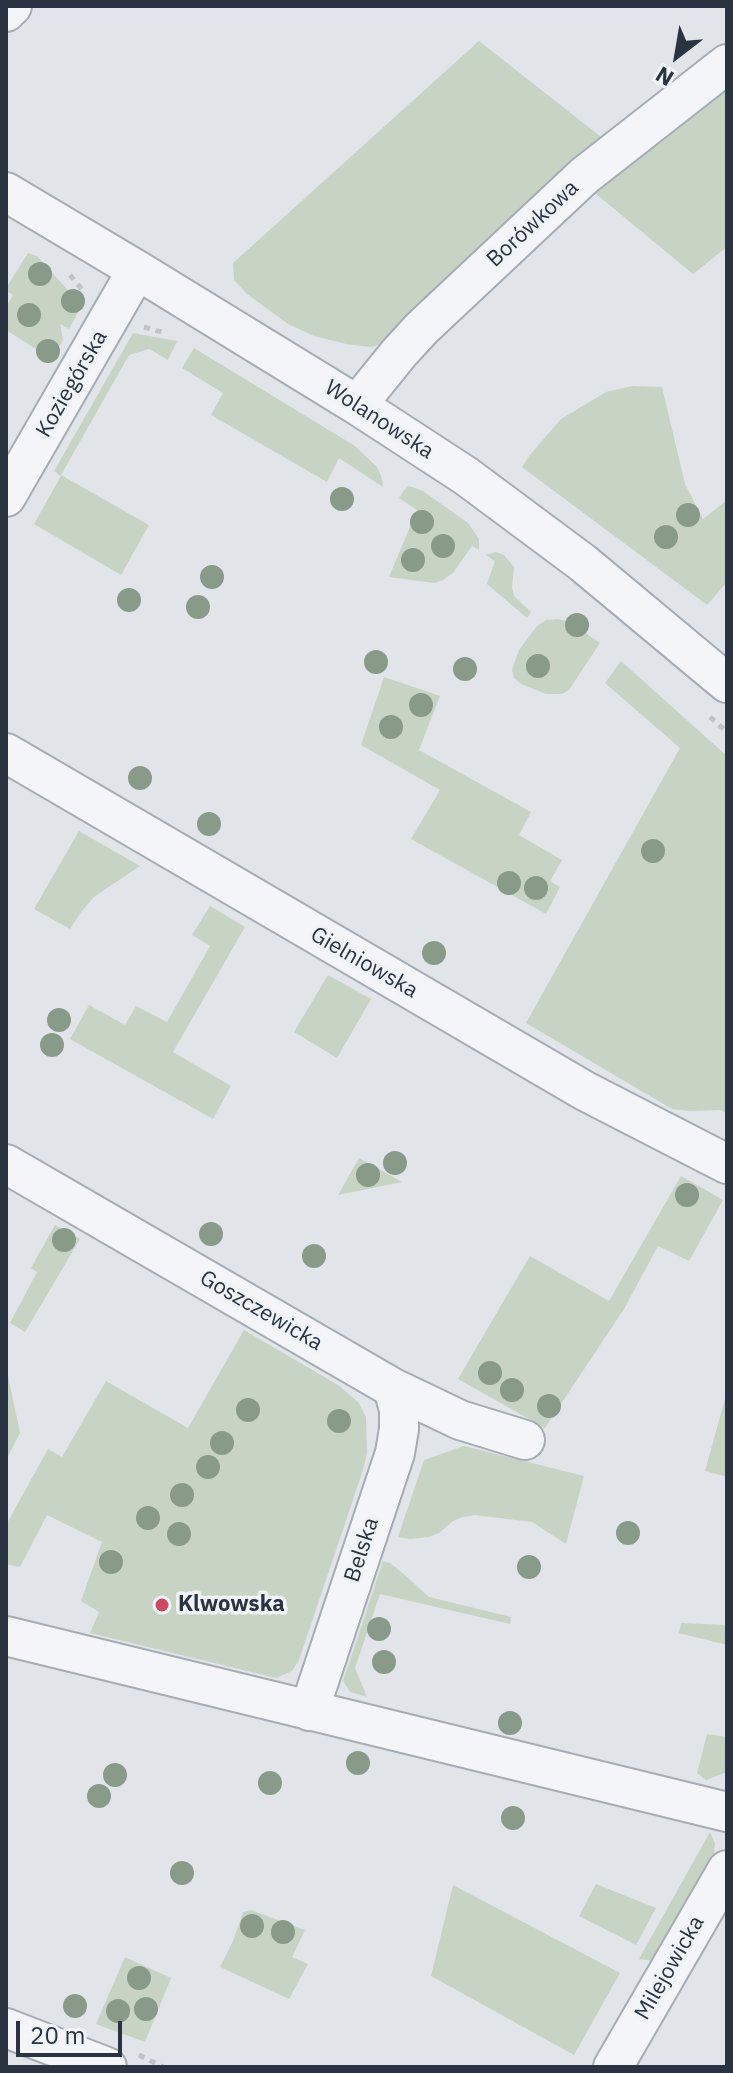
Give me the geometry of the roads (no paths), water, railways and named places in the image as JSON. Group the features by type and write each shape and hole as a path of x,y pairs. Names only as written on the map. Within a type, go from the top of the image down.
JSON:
{"street":[{"path":"6,12 12,6"},
{"name":"Borówkowa","path":"357,405 422,328 584,176 727,64"},
{"name":"Wolanowska","path":"6,192 357,405 466,476 571,554 716,698"},
{"name":"Koziegórska","path":"6,497 137,270"},
{"name":"Gielniowska","path":"6,753 585,1091 727,1164"},
{"name":"Goszczewicka","path":"6,1164 393,1388 460,1420 525,1440"},
{"name":"Belska","path":"309,1711 395,1453 399,1410 393,1388"},
{"path":"6,1636 727,1812"},
{"name":"Milejowicka","path":"613,2067 727,1870"},
{"path":"6,2028 107,2067"}],"place":[{"name":"Klwowska","path":"162,1605"}]}
